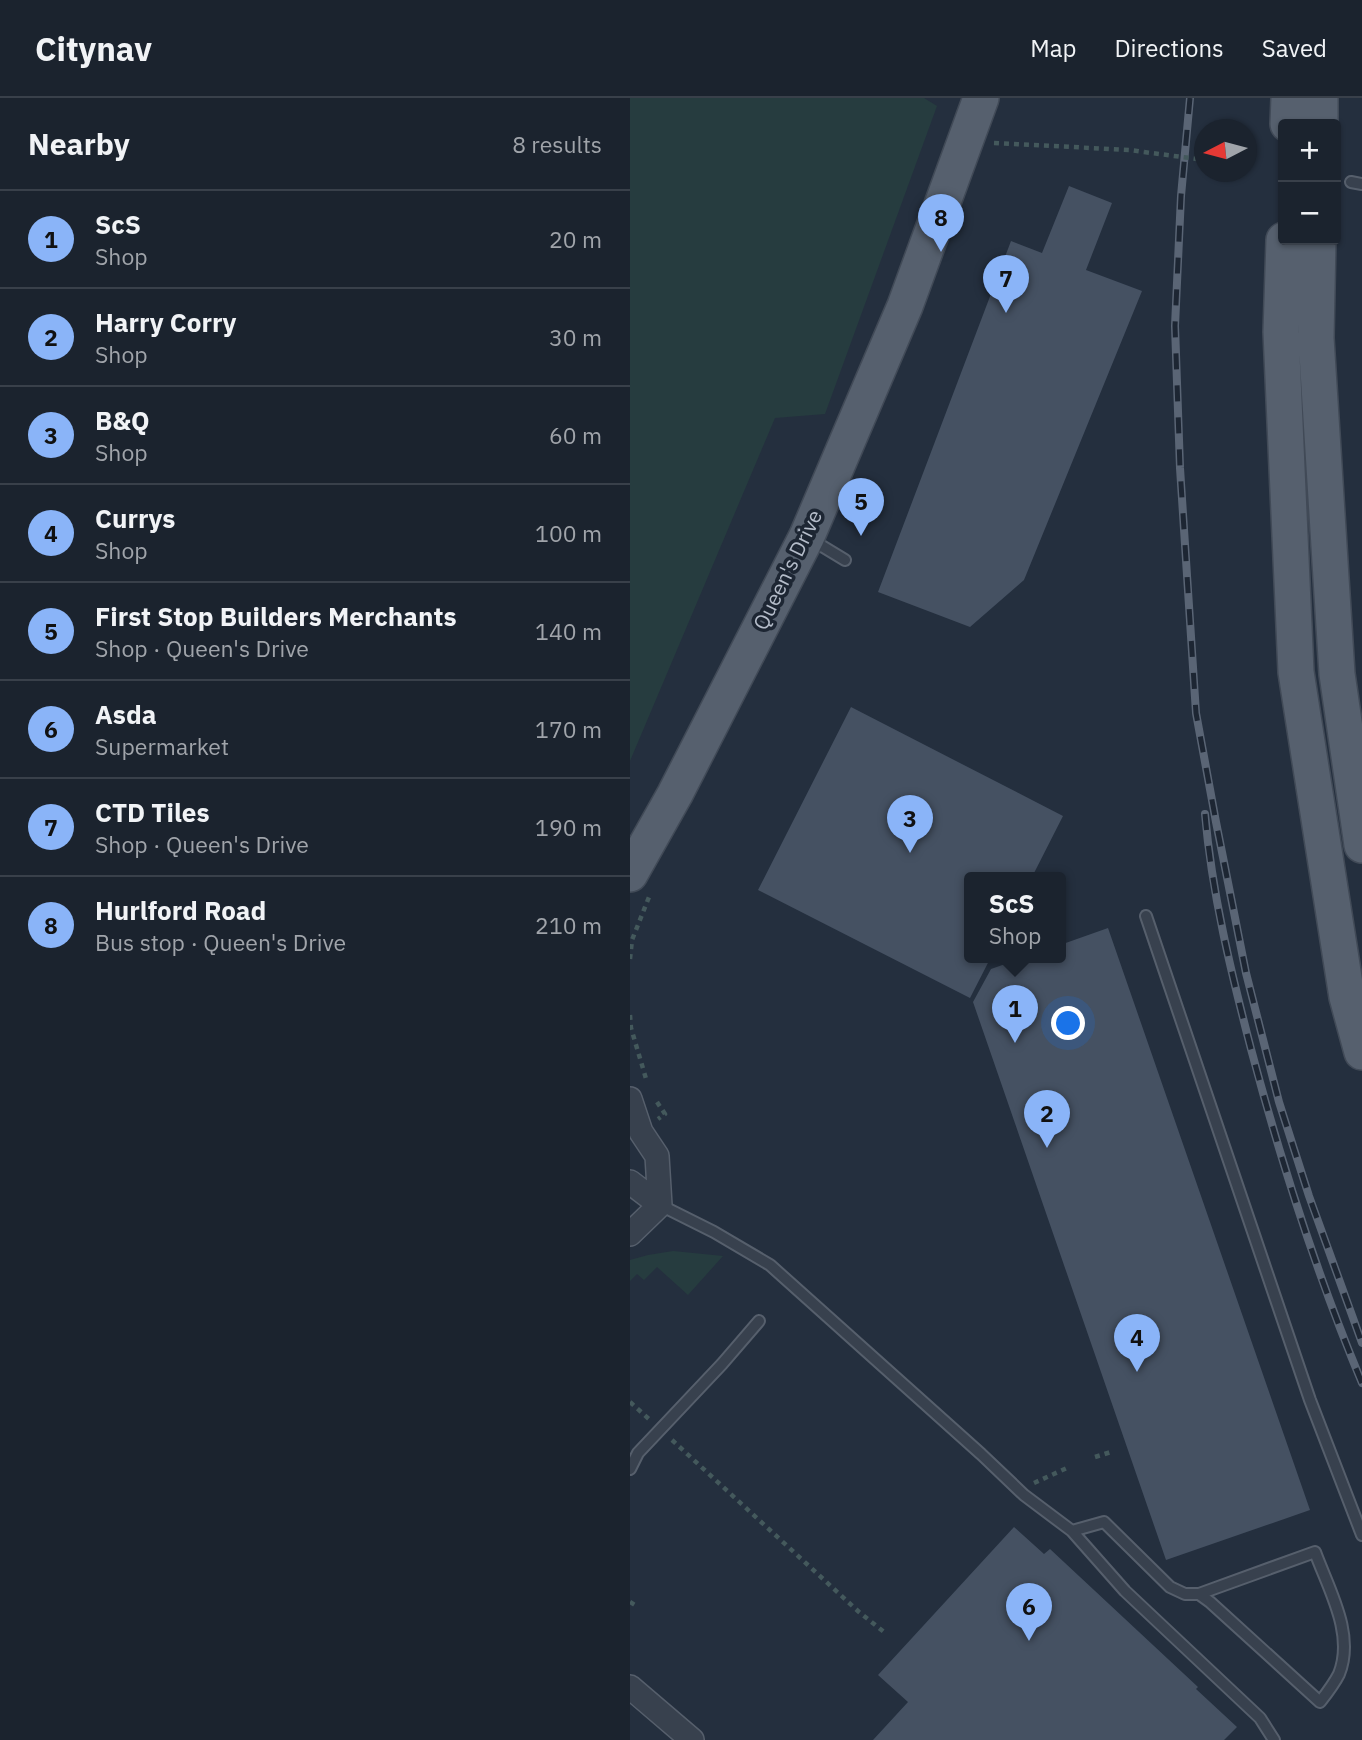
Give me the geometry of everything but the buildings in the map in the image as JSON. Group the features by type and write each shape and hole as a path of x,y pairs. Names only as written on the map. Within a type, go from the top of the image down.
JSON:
{"main road":[{"name":"Queen's Drive","path":"640,884 675,794 807,536 905,306 981,98"},
{"path":"1288,119 1289,98"},
{"path":"1320,98 1320,119"},
{"path":"1284,245 1281,332 1296,672 1347,997 1362,1052"},
{"path":"1318,245 1316,338 1337,674 1362,845"}],"street":[{"path":"630,1099 641,1132 657,1156 660,1205 630,1234"},
{"path":"630,1182 660,1205"},
{"path":"630,1687 692,1740"}],"lane":[{"path":"807,536 845,560"},
{"path":"1146,916 1310,1400 1362,1535"},
{"path":"660,1205 714,1232 770,1265 1039,1507 1072,1531 1125,1591 1260,1718 1274,1740"},
{"path":"630,1469 638,1453 759,1321"},
{"path":"1072,1531 1104,1522 1170,1587 1185,1594 1199,1594 1315,1552 1341,1621 1344,1641 1343,1660 1338,1677 1320,1702 1199,1594"}],"path":[{"path":"1001,142 1143,152 1194,159"},
{"path":"630,959 640,884"},
{"path":"630,1402 652,1422"},
{"path":"671,1440 884,1632"},
{"path":"1095,1457 1114,1451"},
{"path":"1033,1484 1069,1467"}],"green space":[{"path":"630,98 924,98 937,106 825,414 775,418 630,761"},
{"path":"673,1251 723,1256 688,1295 657,1267 644,1280 637,1274 630,1281 630,1260"}],"railway":[{"path":"1190,98 1181,196 1175,326 1180,468 1196,713 1246,973 1279,1102 1309,1196 1362,1343"},
{"path":"1205,814 1223,933 1263,1091 1315,1260 1362,1383"}],"place":[{"name":"Hurlford Road","path":"941,252"},
{"name":"CTD Tiles","path":"1006,313"},
{"name":"First Stop Builders Merchants","path":"861,536"},
{"name":"B&Q","path":"910,853"},
{"name":"ScS","path":"1015,1043"},
{"name":"Harry Corry","path":"1047,1148"},
{"name":"Currys","path":"1137,1372"},
{"name":"Asda","path":"1029,1641"}]}
